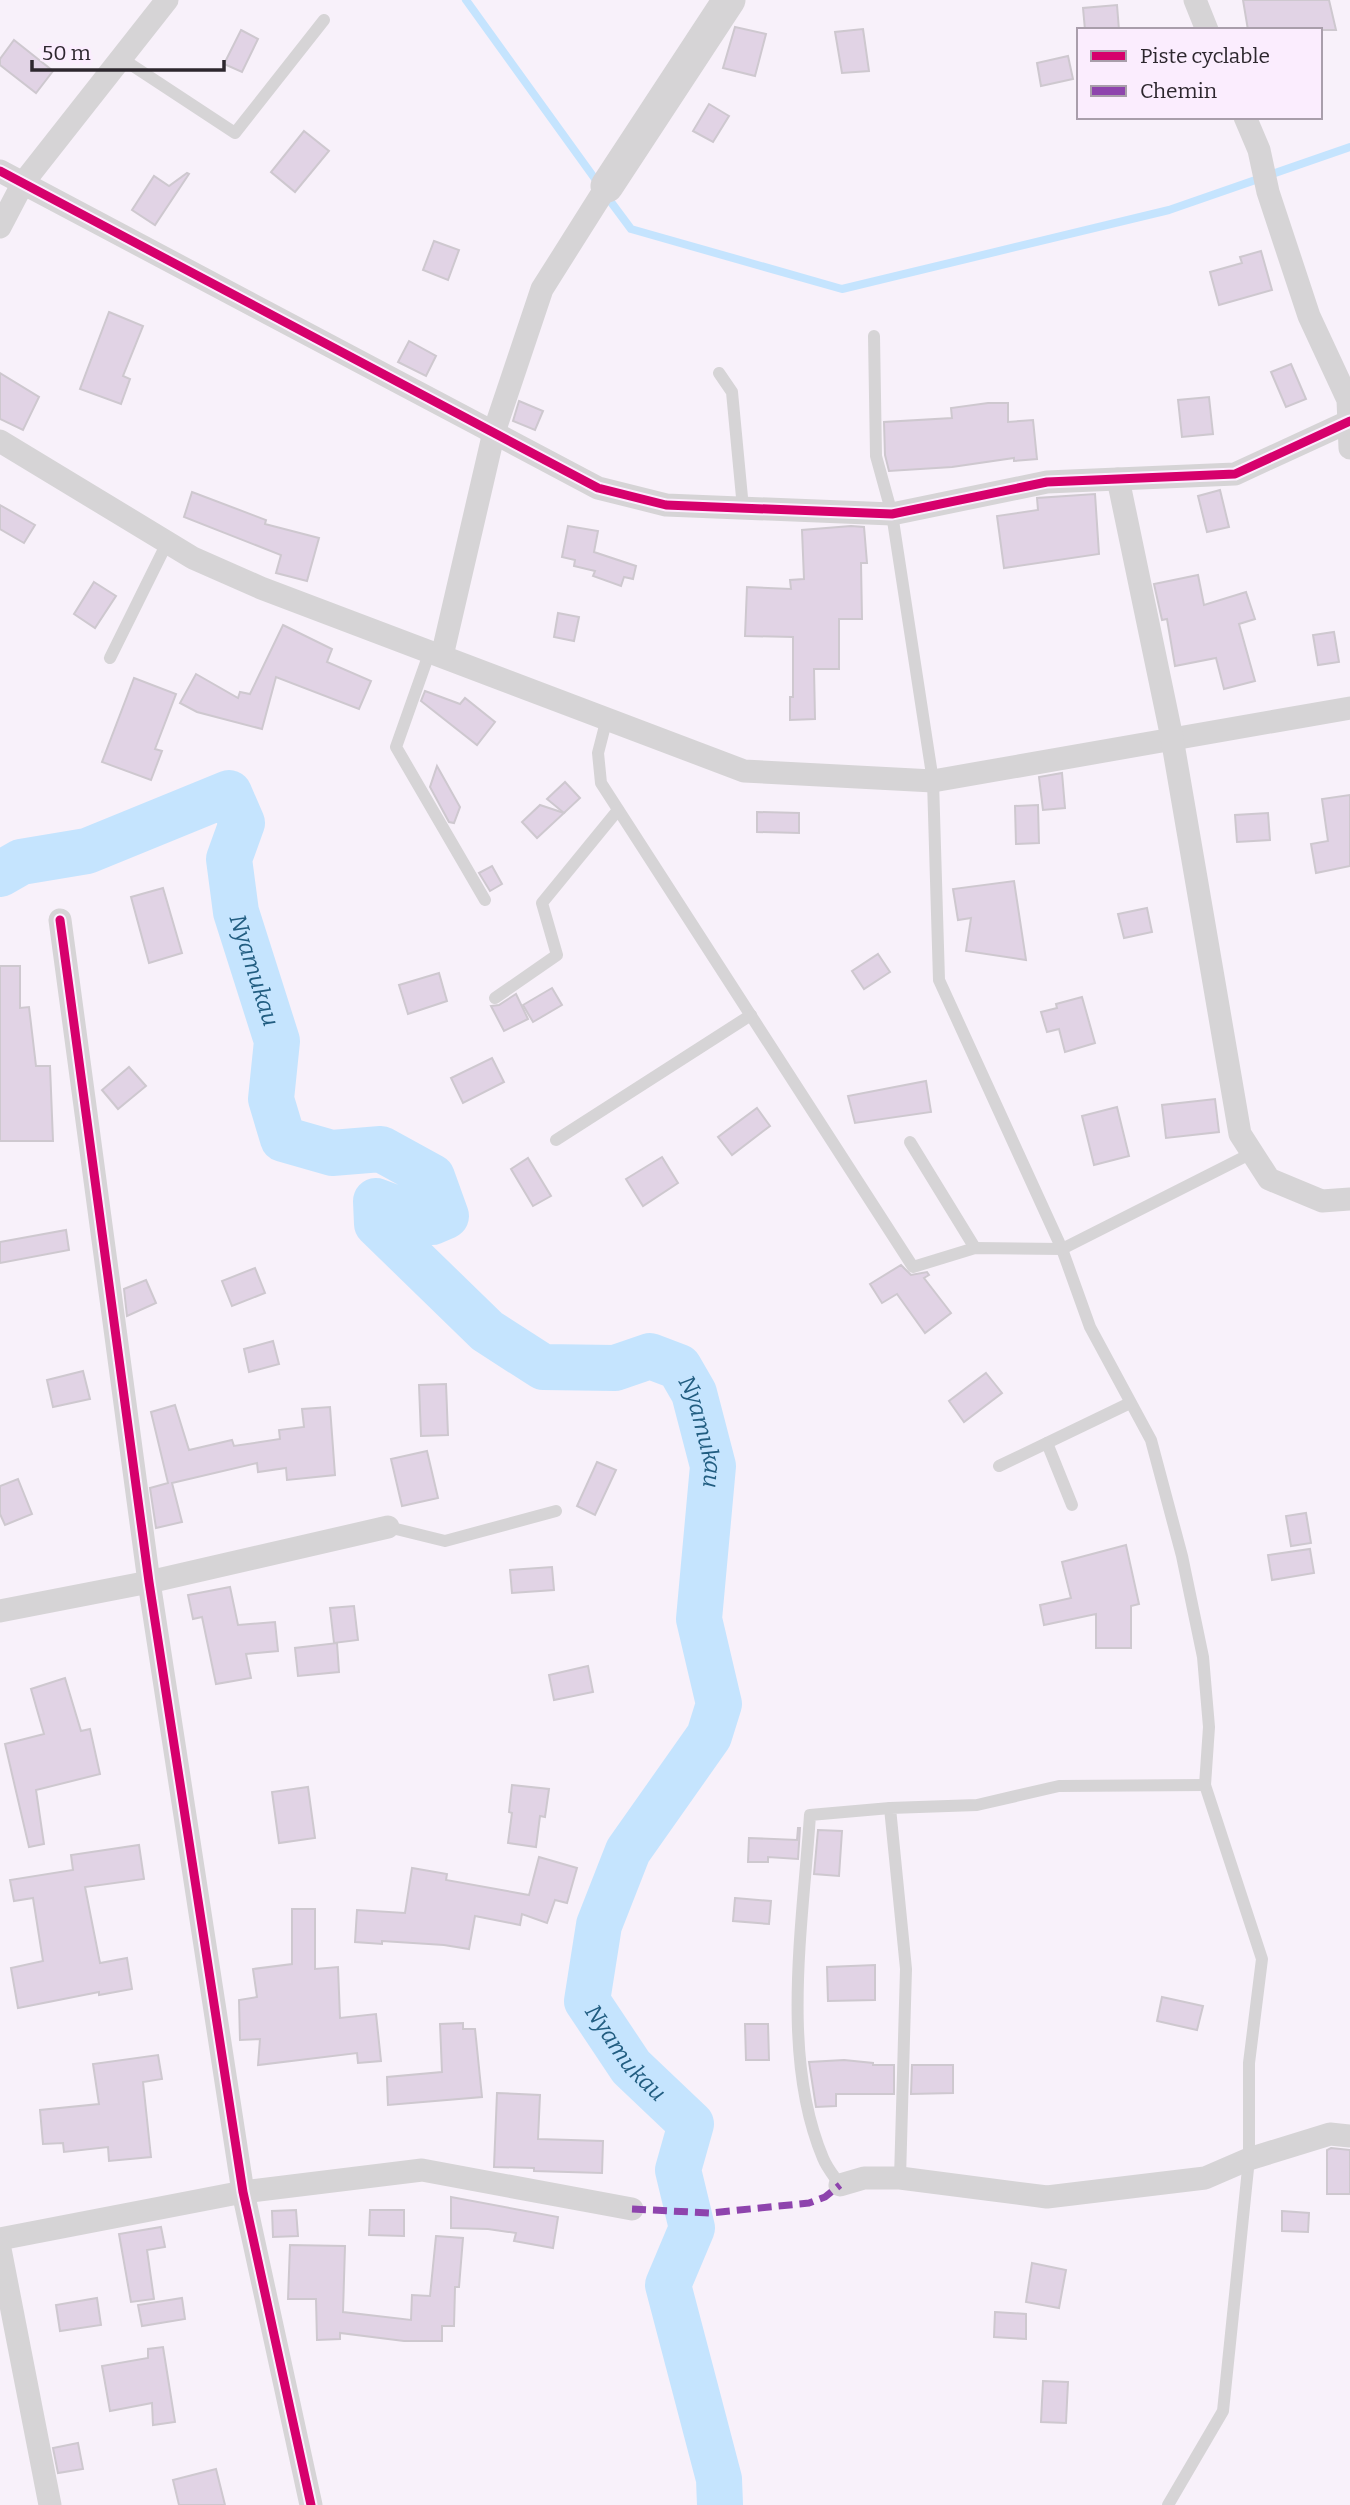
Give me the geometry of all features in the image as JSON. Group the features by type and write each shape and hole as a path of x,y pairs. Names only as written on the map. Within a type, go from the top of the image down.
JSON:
{"street":[{"path":"0,227 23,183 167,0"},
{"path":"436,654 494,432 542,289 602,191 729,0"},
{"path":"1195,0 1207,28"},
{"path":"1246,119 1259,150 1268,192 1309,316 1348,400 1350,448"},
{"path":"0,171 598,488 666,505 892,514 1046,482 1235,474 1349,421"},
{"path":"1,444 193,558 261,588 744,771 933,781 1350,708"},
{"path":"1118,479 1172,738 1240,1134 1269,1179 1322,1201 1350,1199"},
{"path":"60,920 149,1582 243,2192 311,2505"},
{"path":"0,1611 149,1582 388,1527"},
{"path":"840,2185 864,2178 900,2178 1046,2197 1205,2178 1249,2159 1330,2134 1350,2136"},
{"path":"0,2239 243,2192 422,2170 632,2209"},
{"path":"0,2249 50,2505"}],"lane":[{"path":"121,58 235,133 324,20"},
{"path":"874,336 876,456 892,514 933,781 939,980 1062,1249 1090,1327 1151,1440 1181,1556 1203,1657 1209,1727 1205,1785 1262,1959 1249,2063 1249,2159 1223,2411 1168,2505"},
{"path":"719,373 732,392 743,508"},
{"path":"110,658 167,543"},
{"path":"436,654 396,747 485,900"},
{"path":"607,718 598,753 601,783 913,1267 975,1248 1062,1249 1252,1153"},
{"path":"495,998 557,955 542,902 618,810"},
{"path":"556,1140 751,1015"},
{"path":"910,1142 975,1248"},
{"path":"999,1466 1130,1403"},
{"path":"1047,1443 1072,1505"},
{"path":"388,1527 445,1541 556,1511"},
{"path":"840,2185 824,2160 806,2110 796,2015 810,1815 890,1808 976,1805 1059,1786 1205,1785"},
{"path":"890,1808 906,1969 900,2178"}],"building":[{"path":"1243,0 1329,0 1336,30 1322,28 1248,28"},
{"path":"1117,5 1119,28 1085,28 1083,8"},
{"path":"735,27 766,34 755,76 723,68"},
{"path":"863,29 869,71 842,73 835,32"},
{"path":"241,30 258,39 242,72 224,64"},
{"path":"14,40 53,71 36,93 0,65 0,59"},
{"path":"1068,56 1073,79 1041,86 1037,63"},
{"path":"709,104 729,116 713,142 693,131"},
{"path":"304,131 329,151 295,192 271,172"},
{"path":"189,174 155,225 132,210 154,176 169,186"},
{"path":"434,241 459,250 448,280 423,270"},
{"path":"1261,251 1272,290 1219,305 1210,272 1242,263 1240,257"},
{"path":"109,312 143,326 123,376 130,379 121,404 80,389"},
{"path":"409,341 436,356 426,376 398,362"},
{"path":"1291,364 1306,399 1286,407 1271,372"},
{"path":"0,373 39,397 23,430 0,419"},
{"path":"1209,397 1213,434 1182,437 1178,400"},
{"path":"519,401 543,411 535,430 513,421"},
{"path":"1008,403 1008,422 1033,420 1037,459 1014,461 1014,458 952,467 889,471 885,455 884,422 952,418 951,408"},
{"path":"1220,490 1229,527 1207,532 1198,496"},
{"path":"192,492 266,520 265,524 319,538 307,581 276,573 281,555 184,517"},
{"path":"1095,494 1099,554 1004,568 997,516 1038,510 1037,498"},
{"path":"0,505 35,525 24,543 0,529"},
{"path":"568,526 598,531 594,552 636,566 633,579 624,577 621,586 593,576 595,571 574,566 575,560 562,557"},
{"path":"864,527 867,563 861,563 862,619 839,619 839,669 814,669 815,719 790,720 790,697 793,697 793,637 745,636 747,587 791,589 790,580 804,579 802,530"},
{"path":"1198,575 1204,605 1246,592 1255,619 1239,624 1255,681 1224,689 1216,658 1175,666 1167,619 1162,620 1154,584"},
{"path":"94,582 116,596 95,628 74,614"},
{"path":"558,613 579,617 574,641 554,637"},
{"path":"283,625 332,649 327,662 371,681 359,709 276,677 262,729 197,712 180,703 196,674 238,698 240,692 250,694"},
{"path":"1334,632 1339,662 1318,665 1313,635"},
{"path":"134,678 176,694 155,749 162,751 151,780 102,762"},
{"path":"425,691 460,704 465,698 495,722 477,745 421,701"},
{"path":"437,766 460,807 454,823 449,822 430,787"},
{"path":"1062,773 1065,808 1043,810 1039,777"},
{"path":"565,782 580,798 564,813 547,799"},
{"path":"1350,795 1350,866 1316,873 1311,844 1328,841 1322,799"},
{"path":"540,805 564,813 537,838 522,822"},
{"path":"1038,805 1039,843 1016,844 1015,806"},
{"path":"757,812 799,813 799,833 757,832"},
{"path":"1268,813 1270,840 1237,842 1235,815"},
{"path":"492,866 502,884 490,891 479,873"},
{"path":"1014,881 1026,960 966,951 971,918 958,920 953,889"},
{"path":"163,888 182,953 149,963 131,897"},
{"path":"1147,908 1152,932 1124,938 1118,914"},
{"path":"878,954 890,972 864,989 852,971"},
{"path":"0,966 20,966 20,1008 29,1007 36,1066 50,1066 53,1141 0,1141"},
{"path":"439,973 447,1001 408,1014 399,985"},
{"path":"552,988 562,1005 533,1022 523,1005"},
{"path":"516,994 528,1019 504,1031 491,1006 499,1005"},
{"path":"1082,997 1095,1043 1065,1052 1059,1029 1047,1032 1041,1012 1057,1008 1056,1004"},
{"path":"492,1058 504,1082 463,1103 451,1078"},
{"path":"129,1067 146,1086 118,1109 102,1090"},
{"path":"926,1081 931,1112 855,1123 848,1096"},
{"path":"1215,1099 1219,1132 1166,1138 1162,1105"},
{"path":"1117,1107 1129,1156 1094,1165 1082,1116"},
{"path":"757,1108 770,1126 732,1155 718,1137"},
{"path":"662,1157 678,1183 643,1206 626,1179"},
{"path":"528,1158 551,1196 533,1206 511,1169"},
{"path":"66,1230 69,1250 0,1263 0,1242"},
{"path":"901,1265 911,1275 927,1272 929,1275 924,1278 951,1313 925,1333 897,1294 882,1303 870,1284"},
{"path":"255,1268 265,1293 232,1306 222,1281"},
{"path":"146,1280 156,1303 127,1316 124,1289"},
{"path":"273,1341 279,1364 249,1372 244,1349"},
{"path":"83,1371 90,1399 53,1407 47,1380"},
{"path":"986,1373 1002,1393 964,1422 949,1401"},
{"path":"446,1384 448,1435 421,1436 419,1385"},
{"path":"175,1405 189,1450 232,1440 234,1446 280,1439 279,1430 304,1427 302,1409 330,1407 335,1475 287,1480 286,1468 258,1472 257,1463 172,1483 182,1522 156,1528 150,1488 168,1483 151,1412"},
{"path":"427,1451 438,1498 402,1506 391,1459"},
{"path":"597,1462 616,1470 595,1515 577,1506"},
{"path":"18,1479 32,1514 5,1525 0,1514 0,1486"},
{"path":"1306,1513 1311,1543 1291,1546 1286,1516"},
{"path":"1126,1545 1139,1604 1131,1606 1131,1648 1096,1648 1096,1614 1044,1625 1040,1605 1071,1598 1062,1562"},
{"path":"1310,1549 1314,1573 1272,1580 1268,1555"},
{"path":"552,1567 554,1590 512,1593 510,1570"},
{"path":"230,1587 238,1625 275,1622 278,1651 246,1654 251,1678 216,1684 202,1617 193,1619 188,1595"},
{"path":"354,1606 358,1640 334,1643 330,1608"},
{"path":"337,1643 339,1672 298,1676 295,1648"},
{"path":"588,1666 593,1692 554,1700 549,1675"},
{"path":"65,1678 81,1731 90,1729 100,1774 36,1790 44,1844 29,1847 5,1744 44,1734 31,1689"},
{"path":"512,1785 549,1789 545,1817 540,1816 536,1847 508,1843"},
{"path":"308,1787 315,1838 279,1843 272,1792"},
{"path":"798,1828 798,1859 768,1857 768,1862 748,1862 749,1838 797,1840"},
{"path":"818,1830 842,1831 839,1876 814,1874"},
{"path":"139,1845 144,1879 85,1887 100,1963 127,1958 132,1989 99,1995 99,1992 18,2008 11,1968 43,1961 33,1898 14,1901 10,1880 73,1870 71,1855"},
{"path":"539,1857 577,1868 567,1903 555,1900 547,1923 522,1914 520,1925 475,1916 469,1949 382,1941 382,1944 355,1942 357,1910 405,1913 412,1868 447,1874 446,1880 529,1895"},
{"path":"735,1898 771,1901 769,1924 733,1921"},
{"path":"292,1909 315,1909 315,1969 338,1967 340,2018 376,2014 381,2061 358,2063 357,2053 258,2065 260,2039 240,2040 239,2000 257,1997 253,1969 292,1964"},
{"path":"875,1965 875,2000 828,2001 827,1967"},
{"path":"1162,1997 1203,2006 1197,2030 1157,2021"},
{"path":"463,2023 463,2029 475,2029 482,2097 388,2105 387,2077 442,2072 440,2024"},
{"path":"745,2024 768,2024 769,2060 746,2060"},
{"path":"158,2055 162,2079 143,2082 151,2157 109,2161 108,2147 64,2152 63,2143 43,2144 40,2110 99,2104 93,2064"},
{"path":"844,2060 894,2065 894,2094 836,2094 836,2106 816,2107 809,2062"},
{"path":"912,2065 953,2065 953,2093 911,2094"},
{"path":"497,2093 540,2095 538,2139 603,2141 602,2173 494,2167"},
{"path":"1327,2150 1350,2150 1350,2194 1327,2194"},
{"path":"451,2197 558,2217 553,2248 514,2241 516,2233 451,2228"},
{"path":"296,2210 298,2236 273,2237 272,2211"},
{"path":"370,2210 404,2210 404,2236 369,2235"},
{"path":"1282,2211 1309,2213 1308,2232 1282,2231"},
{"path":"161,2227 165,2247 147,2250 154,2299 131,2302 119,2234"},
{"path":"436,2236 463,2238 459,2287 455,2287 454,2326 442,2326 442,2341 404,2341 340,2333 340,2339 317,2340 316,2299 288,2299 290,2245 345,2246 343,2312 411,2320 412,2295 430,2296"},
{"path":"1032,2263 1066,2270 1059,2308 1026,2302"},
{"path":"97,2298 101,2325 60,2331 56,2305"},
{"path":"182,2298 185,2319 142,2326 138,2305"},
{"path":"995,2312 1026,2314 1026,2339 994,2337"},
{"path":"163,2347 175,2422 153,2425 152,2403 110,2411 102,2366 148,2358 148,2349"},
{"path":"1043,2381 1068,2382 1066,2423 1041,2422"},
{"path":"78,2443 83,2469 58,2473 53,2448"},
{"path":"216,2469 225,2505 179,2505 173,2480"}],"waterway":[{"path":"466,0 598,183"},
{"path":"605,194 631,229 842,289 1169,210 1350,147"},
{"name":"Nyamukau","path":"0,874 21,862 87,851 229,793 242,823 229,859 236,912 277,1041 271,1099 283,1139 332,1153 381,1149 432,1177 446,1216 432,1222 376,1201 377,1224 487,1331 543,1367 615,1368 650,1356 679,1367 694,1393 713,1466 699,1619 719,1704 709,1736 628,1851 599,1925 587,2001 631,2067 691,2124 678,2170 692,2228 668,2285 719,2479 720,2505"}],"marked path":[{"path":"632,2209 710,2213 809,2203 825,2197 840,2185"}],"cycle path":[{"path":"0,171 598,488 666,505 892,514 1047,482 1235,474 1350,421"},
{"path":"60,920 149,1582 243,2192 311,2505"}]}
